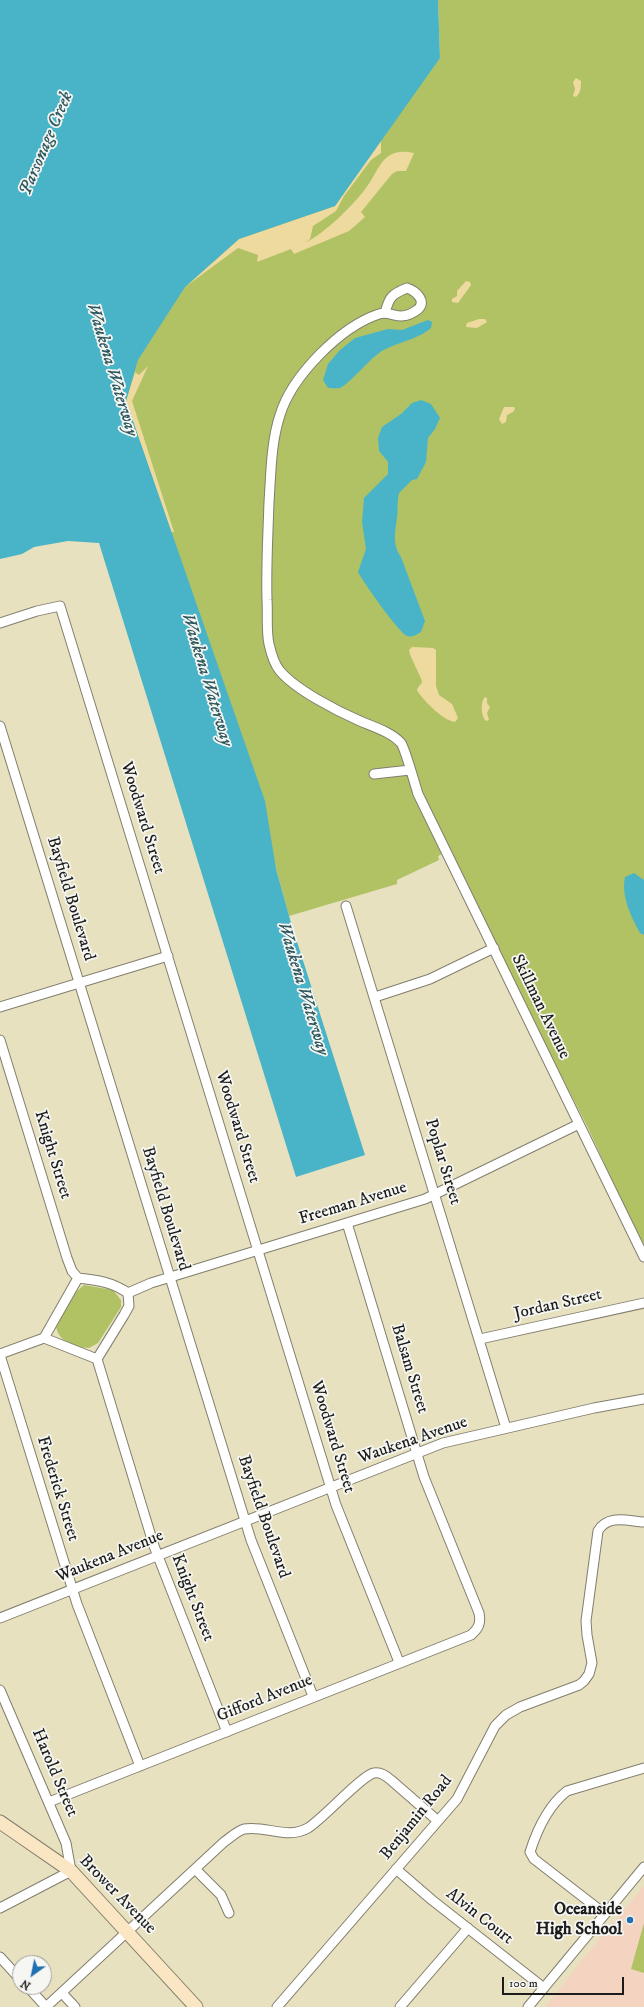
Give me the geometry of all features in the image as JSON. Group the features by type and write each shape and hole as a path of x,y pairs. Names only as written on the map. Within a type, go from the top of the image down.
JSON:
{"main road":[{"name":"Brower Avenue","path":"0,1822 72,1871 196,2007"}],"street":[{"name":"Skillman Avenue","path":"386,313 363,321 337,338 302,374 288,395 280,414 273,446 270,488 267,578 268,642 274,661 287,678 322,702 396,739 403,744 418,794 644,1257"},
{"name":"Woodward Street","path":"0,623 60,606 336,1505 398,1662"},
{"name":"Bayfield Boulevard","path":"0,726 250,1540 313,1696"},
{"path":"374,774 410,770"},
{"name":"Poplar Street","path":"346,906 480,1339 506,1428"},
{"path":"375,997 430,979 494,948"},
{"path":"0,1007 168,956"},
{"name":"Knight Street","path":"0,1040 67,1258 72,1271 78,1278"},
{"name":"Freeman Avenue","path":"128,1293 169,1277 425,1199 579,1124"},
{"name":"Balsam Street","path":"347,1223 418,1453 424,1477 479,1613"},
{"path":"0,1354 44,1338 78,1278 108,1282 128,1293 128,1306 124,1315 97,1359 44,1338"},
{"name":"Jordan Street","path":"480,1339 644,1303"},
{"name":"Frederick Street","path":"0,1354 72,1590 140,1766"},
{"name":"Knight Street","path":"97,1359 167,1582 227,1732"},
{"name":"Waukena Avenue","path":"0,1618 443,1444 506,1428 644,1399"},
{"name":"Benjamin Road","path":"277,2007 438,1821 464,1788 489,1734 495,1726 506,1715 520,1706 579,1685 589,1674 592,1663 586,1621 598,1531 601,1526 614,1519 644,1522"},
{"name":"Gifford Avenue","path":"49,1802 227,1732 398,1662 471,1635 478,1628 480,1621 479,1613"},
{"name":"Harold Street","path":"0,1690 66,1843 72,1871"},
{"path":"605,1914 534,1859 530,1852 551,1808 558,1798 567,1791 644,1768"},
{"path":"35,1995 46,2007 126,1931 224,1842 243,1830 254,1828 296,1833 307,1828 320,1819 363,1780 375,1773 383,1774 391,1780 438,1821"},
{"path":"528,2007 644,1868"},
{"path":"194,1869 221,1895 229,1913"},
{"name":"Alvin Court","path":"396,1869 544,1988"},
{"path":"0,1908 72,1871"},
{"path":"400,2007 468,1928"},
{"path":"0,1957 12,1970"},
{"path":"62,1993 75,2007"}],"shaded area":[{"name":"Oceanside High School","path":"644,1886 644,2007 545,2007 586,1955"}],"green space":[{"path":"438,0 644,0 644,1249 588,1128 447,852 438,856 439,860 397,880 397,884 289,916 276,869 121,401 137,326 440,58"},
{"path":"84,1285 113,1290 121,1300 121,1307 98,1343 89,1348 72,1345 67,1342 59,1335 56,1325 76,1292"},
{"path":"644,1923 644,1973 631,1969"}],"sand":[{"path":"576,78 581,81 581,87 576,97 573,96 575,89 573,82"},
{"path":"381,140 381,153 371,160 344,196 336,211 313,226 310,239 305,243 329,227 350,206 363,192 382,162 387,157 394,153 414,153 406,171 397,171 392,174 361,212 365,217 349,231 294,254 291,249 257,262 258,255 238,248 185,287 239,239 335,206"},
{"path":"466,281 470,282 471,285 458,303 452,302 452,299 457,296 457,291"},
{"path":"479,319 485,319 487,322 477,328 466,327 467,323"},
{"path":"148,366 132,401 174,532 171,532 126,401 135,372 139,375"},
{"path":"504,407 514,407 515,409 507,415 506,422 502,424 499,419"},
{"path":"412,647 433,648 436,650 436,686 439,695 452,704 458,718 455,722 440,715 418,692 417,689 422,682 410,654 409,650"},
{"path":"485,697 487,698 487,703 490,707 487,713 489,720 486,721 483,716 482,709 482,702"}],"water":[{"path":"0,0 438,0 440,58 335,206 239,239 185,287 138,360 126,401 265,801 276,869 291,923 365,1155 296,1177 99,543 68,541 34,547 22,554 0,559"},
{"path":"428,320 432,322 431,328 419,336 392,346 379,353 344,386 340,388 328,388 323,380 328,364 340,350 355,338 388,329 402,330"},
{"path":"421,400 431,404 440,418 435,429 428,438 426,462 417,479 412,480 399,493 398,496 395,534 396,548 401,557 425,621 421,632 414,636 407,636 389,617 358,572 366,549 362,522 364,498 388,474 388,462 379,451 378,438 382,427 401,414 412,403"},
{"path":"634,873 644,880 644,935 640,933 633,920 624,892 625,877"}],"place":[{"name":"Oceanside High School","path":"630,1920"}],"water label":[{"name":"Parsonage Creek","path":"47,144"},
{"name":"Waukena Waterway","path":"111,370"},
{"name":"Waukena Waterway","path":"206,680"},
{"name":"Waukena Waterway","path":"302,989"}]}
